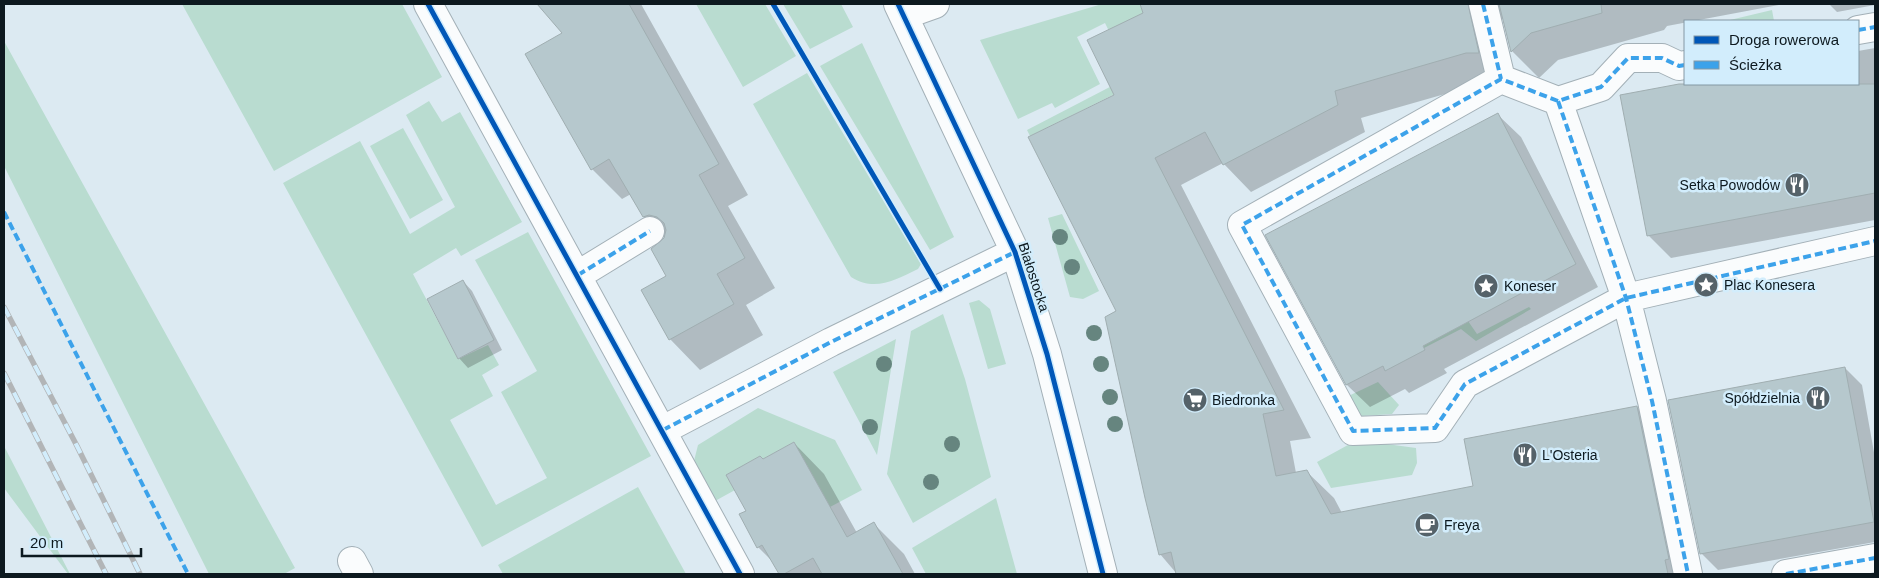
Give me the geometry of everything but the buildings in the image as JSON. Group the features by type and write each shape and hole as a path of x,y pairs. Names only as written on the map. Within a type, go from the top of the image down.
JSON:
{"street":[{"path":"428,4 663,430 740,574"},
{"path":"901,9 935,4"},
{"path":"1482,4 1501,79"},
{"name":"Białostocka","path":"901,9 1015,252 1047,354 1103,574"},
{"path":"1859,30 1875,27"},
{"path":"1501,79 1558,101 1601,87 1628,58 1662,58 1679,66 1684,65"},
{"path":"1501,79 1242,225 1353,431 1435,428 1465,384 1626,298 1875,241"},
{"path":"1558,101 1626,298 1652,401 1688,574"},
{"path":"578,275 650,230"},
{"path":"663,430 831,342 1015,252"},
{"path":"1786,574 1875,558"}],"green space":[{"path":"182,4 402,4 442,77 274,171"},
{"path":"696,4 765,4 796,56 743,87"},
{"path":"783,4 841,4 853,27 810,49"},
{"path":"1102,4 1140,4 1164,74 1119,92 1030,136 1027,130 1131,76 1105,23 1077,37 1100,84 1055,108 1052,103 1018,119 980,40"},
{"path":"1772,10 1774,20 1730,20"},
{"path":"4,41 295,568 284,574 209,574 4,166"},
{"path":"862,43 954,237 930,250 820,66"},
{"path":"807,73 921,264 918,269 885,283 877,284 868,284 851,277 753,104"},
{"path":"429,101 442,122 460,112 522,222 461,256 456,248 413,274 458,359 488,345 499,365 482,375 493,396 450,420 496,505 547,478 501,392 537,371 475,260 528,232 651,456 482,547 283,183 360,141 410,234 455,207 406,115"},
{"path":"403,128 443,200 410,219 370,146"},
{"path":"1062,214 1099,291 1083,299 1070,297 1048,218"},
{"path":"979,300 990,309 1006,364 988,369 969,303"},
{"path":"1529,307 1531,309 1476,341 1461,329 1424,348 1423,345 1468,321 1477,334"},
{"path":"943,314 965,379 991,477 913,523 887,474 911,331"},
{"path":"896,339 877,455 833,372"},
{"path":"1378,382 1399,405 1392,414 1361,416 1340,400"},
{"path":"758,408 835,440 862,490 830,507 794,442 763,459 760,456 727,475 735,490 715,501 694,461 698,445"},
{"path":"1357,440 1416,448 1417,463 1412,475 1331,488 1317,462"},
{"path":"4,446 70,574 68,574 4,488"},
{"path":"638,487 686,574 503,574 498,565"},
{"path":"996,498 1017,574 926,574 912,548"}],"railway":[{"path":"4,307 77,446 140,574"},
{"path":"4,373 106,574"}],"marked path":[{"path":"1483,4 1501,79"},
{"path":"1859,30 1875,27"},
{"path":"1684,65 1679,66 1662,58 1628,58 1601,87 1558,101 1626,298 1652,401 1688,574"},
{"path":"1558,101 1501,79 1242,225 1353,431 1435,428 1465,384 1626,298 1875,241"},
{"path":"4,212 188,574"},
{"path":"578,275 650,231"},
{"path":"663,430 831,342 1015,252"},
{"path":"1786,574 1875,558"}],"cycle path":[{"path":"428,4 740,574"},
{"path":"773,4 940,289"},
{"path":"898,4 1015,252 1047,354 1103,574"}],"place":[{"name":"Setka Powodów","path":"1797,185"},
{"name":"Plac Konesera","path":"1706,285"},
{"name":"Koneser","path":"1486,286"},
{"name":"Spółdzielnia","path":"1818,398"},
{"name":"Biedronka","path":"1195,400"},
{"name":"L'Osteria","path":"1525,455"},
{"name":"Freya","path":"1427,525"}]}
